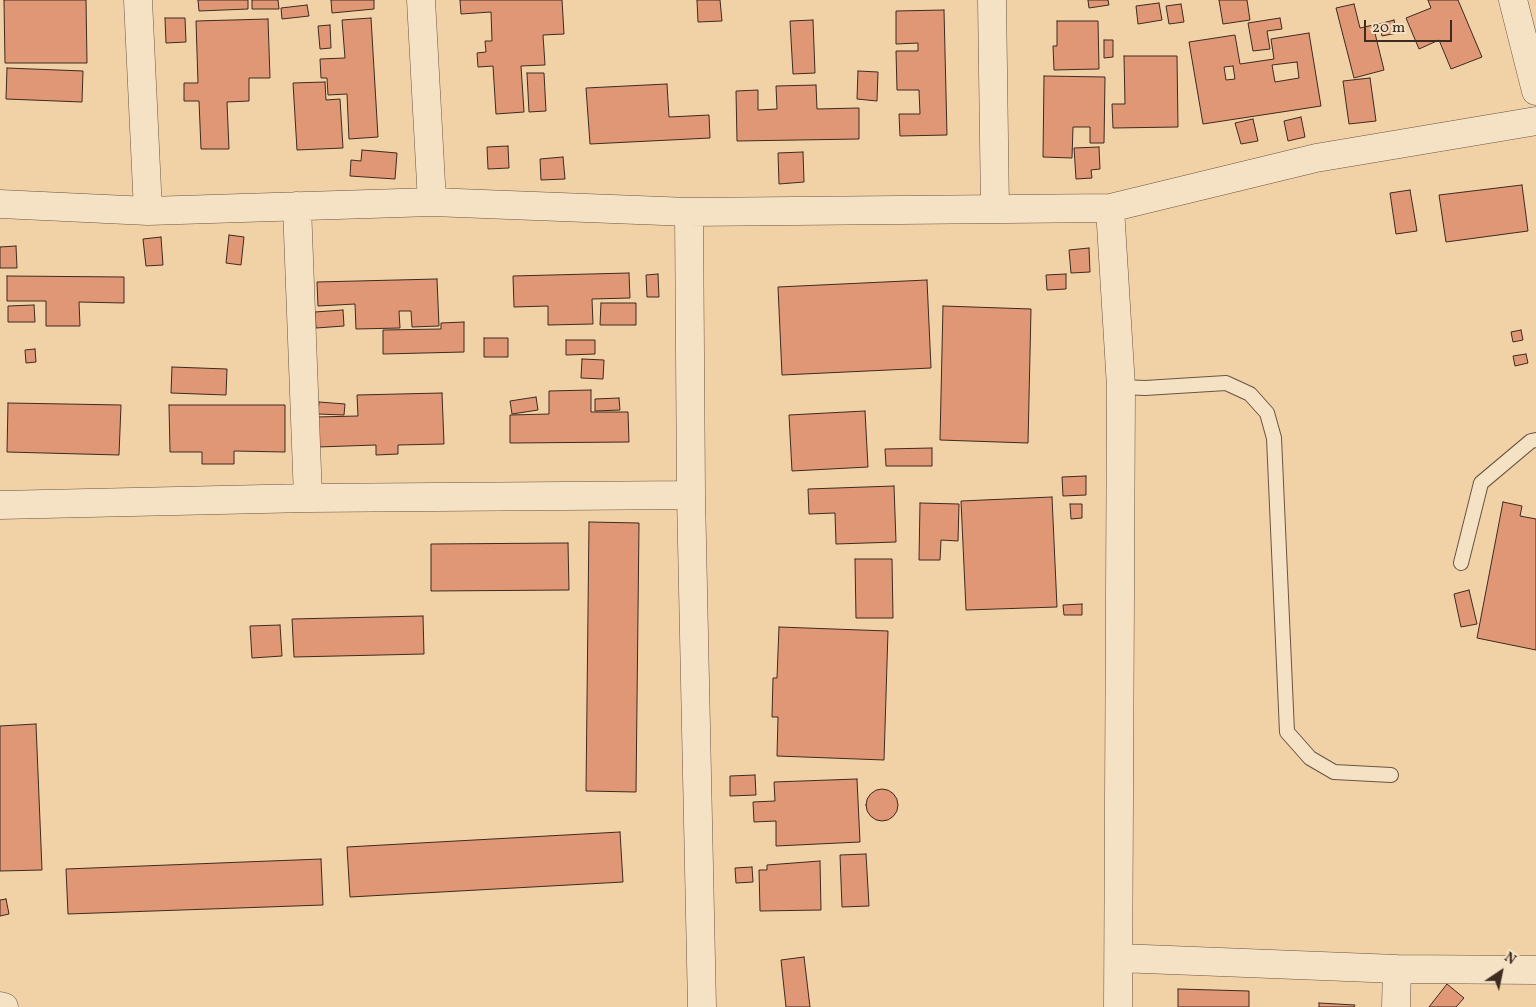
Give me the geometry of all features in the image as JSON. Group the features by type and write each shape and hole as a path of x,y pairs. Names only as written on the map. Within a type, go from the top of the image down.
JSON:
{"street":[{"path":"138,0 148,211"},
{"path":"421,0 432,202"},
{"path":"992,0 995,209"},
{"path":"1513,0 1536,91"},
{"path":"0,204 148,211 432,202 689,212 1110,208 1316,158 1536,121"},
{"path":"297,206 308,498"},
{"path":"1110,208 1121,387 1118,1007"},
{"path":"689,212 691,496 702,1007"},
{"path":"0,505 308,498 691,496"},
{"path":"1119,958 1397,969 1536,970"},
{"path":"1396,1007 1397,969"},
{"path":"0,1006 4,1007"}],"lane":[{"path":"1121,387 1145,388 1226,383 1250,394 1267,413 1274,438 1287,732 1310,758 1334,772 1391,776"},
{"path":"1461,563 1481,483 1531,441 1536,440"}],"building":[{"path":"4,0 86,0 87,63 5,63"},
{"path":"198,0 248,0 248,9 199,11"},
{"path":"252,0 278,0 279,9 252,9"},
{"path":"331,0 374,0 374,9 332,13"},
{"path":"460,0 562,0 564,34 543,35 545,65 521,66 524,112 496,114 493,66 478,67 477,53 486,52 485,41 492,41 491,12 461,14"},
{"path":"697,0 720,0 722,21 698,22"},
{"path":"1088,0 1108,0 1109,5 1089,8"},
{"path":"1219,0 1247,0 1250,20 1223,24"},
{"path":"1428,0 1458,0 1482,57 1451,69 1439,40 1419,49 1406,18 1431,8"},
{"path":"1159,3 1162,20 1138,24 1136,6"},
{"path":"1181,4 1184,22 1169,24 1166,6"},
{"path":"1354,4 1360,28 1373,25 1384,70 1354,78 1336,8"},
{"path":"307,5 309,16 282,19 281,8"},
{"path":"944,10 947,135 900,136 899,114 920,114 919,90 897,90 896,51 918,51 918,43 896,44 896,11"},
{"path":"165,18 185,18 186,42 166,43"},
{"path":"371,18 378,137 349,139 347,94 328,95 327,78 321,78 320,59 345,58 342,20"},
{"path":"1280,18 1282,29 1267,31 1270,49 1253,51 1248,23"},
{"path":"268,19 270,78 249,78 249,101 227,102 229,149 201,149 199,101 184,101 184,83 198,83 196,21"},
{"path":"813,20 815,73 793,74 790,21"},
{"path":"1394,20 1397,33 1382,36 1379,24"},
{"path":"1057,21 1098,21 1099,69 1054,70 1053,46 1057,46"},
{"path":"330,25 331,48 320,49 318,26"},
{"path":"1309,33 1321,106 1203,124 1189,42 1235,35 1240,64 1274,59 1271,39","holes":["1297,62 1299,78 1275,82 1272,65","1233,66 1235,79 1226,80 1224,67"]},
{"path":"1104,40 1113,40 1113,57 1104,58"},
{"path":"1124,56 1177,56 1178,127 1113,128 1112,104 1125,104"},
{"path":"7,68 83,71 82,102 6,99"},
{"path":"858,71 878,72 877,101 857,99"},
{"path":"527,73 544,73 546,111 529,112"},
{"path":"1044,76 1105,77 1104,143 1090,143 1090,127 1073,127 1072,158 1043,157"},
{"path":"1370,78 1376,121 1349,124 1343,81"},
{"path":"325,82 326,100 340,99 343,148 297,150 293,83"},
{"path":"667,84 669,117 709,115 710,138 590,144 586,88"},
{"path":"816,85 817,109 859,108 859,139 737,141 736,91 758,90 758,110 777,109 776,86"},
{"path":"1301,117 1305,137 1288,141 1284,121"},
{"path":"1253,119 1258,141 1241,144 1235,123"},
{"path":"508,146 509,168 488,169 487,147"},
{"path":"1099,147 1100,169 1091,170 1092,178 1076,179 1074,148"},
{"path":"362,150 397,153 395,179 350,176 351,160 361,161"},
{"path":"803,152 804,182 779,184 778,153"},
{"path":"563,157 565,179 541,180 540,159"},
{"path":"1522,185 1528,231 1446,242 1439,195"},
{"path":"1410,190 1417,231 1396,234 1390,193"},
{"path":"229,235 244,237 241,265 226,263"},
{"path":"161,237 163,265 146,266 143,239"},
{"path":"16,246 17,268 0,268 0,247"},
{"path":"1089,248 1090,272 1071,273 1069,250"},
{"path":"629,273 630,298 592,299 593,324 548,325 548,306 514,307 513,276"},
{"path":"658,274 659,297 647,297 646,275"},
{"path":"1066,274 1066,289 1047,290 1046,275"},
{"path":"7,276 124,277 124,303 79,302 80,326 46,326 46,301 7,301"},
{"path":"437,279 439,326 412,327 411,311 399,311 400,328 356,329 355,304 318,306 317,282"},
{"path":"927,280 931,368 782,375 778,287"},
{"path":"601,303 636,303 636,325 600,325"},
{"path":"34,305 35,322 8,322 8,306"},
{"path":"943,306 1031,309 1028,443 940,440"},
{"path":"343,310 344,326 316,328 315,312"},
{"path":"464,322 464,352 383,354 383,330 441,329 441,323"},
{"path":"1521,330 1523,340 1513,342 1511,332"},
{"path":"484,338 508,338 508,357 484,357"},
{"path":"566,340 595,340 595,354 566,355"},
{"path":"35,349 36,362 26,363 25,350"},
{"path":"1526,354 1528,363 1515,366 1513,356"},
{"path":"582,359 604,360 603,379 581,378"},
{"path":"172,367 227,369 226,395 171,393"},
{"path":"591,390 591,412 628,412 629,442 510,443 510,415 549,414 549,391"},
{"path":"442,393 444,444 398,445 398,454 376,455 376,445 317,447 316,417 358,416 357,395"},
{"path":"536,397 538,410 512,414 510,401"},
{"path":"619,398 620,410 595,411 595,399"},
{"path":"319,402 345,404 344,415 318,414"},
{"path":"8,403 121,405 119,455 7,452"},
{"path":"169,405 285,405 285,452 234,451 234,464 202,464 202,452 170,452"},
{"path":"865,411 868,467 792,471 789,415"},
{"path":"932,448 932,466 886,466 885,449"},
{"path":"1086,476 1086,495 1063,496 1062,477"},
{"path":"894,486 896,542 836,544 835,513 809,514 808,489"},
{"path":"1052,497 1057,607 966,610 961,501"},
{"path":"1503,502 1522,506 1520,516 1536,519 1536,650 1477,638"},
{"path":"920,503 959,504 958,541 941,540 940,560 919,560"},
{"path":"1070,504 1082,504 1082,518 1071,519"},
{"path":"589,522 639,523 636,792 586,791"},
{"path":"568,543 569,590 431,591 431,544"},
{"path":"855,559 892,559 893,618 856,618"},
{"path":"1469,590 1477,624 1461,627 1454,594"},
{"path":"1082,604 1082,615 1064,615 1063,605"},
{"path":"423,616 424,654 294,657 292,619"},
{"path":"280,625 282,656 252,658 250,626"},
{"path":"779,627 888,631 884,760 777,756 778,717 772,717 773,678 777,678"},
{"path":"36,724 42,870 0,871 0,726"},
{"path":"755,775 756,795 730,796 730,776"},
{"path":"857,779 860,842 776,846 776,821 754,822 753,802 775,801 774,782"},
{"path":"882,789 888,790 893,794 897,799 897,811 893,816 888,820 882,821 876,820 871,816 867,811 866,805 867,799 871,794 876,790"},
{"path":"620,832 623,882 350,897 347,847"},
{"path":"866,854 869,906 842,907 840,855"},
{"path":"321,859 323,905 68,914 66,869"},
{"path":"820,861 821,910 760,911 759,870 767,870 767,865"},
{"path":"752,867 753,882 736,883 735,868"},
{"path":"6,899 9,914 0,916 0,900"},
{"path":"804,957 810,1007 786,1007 781,960"},
{"path":"1447,984 1464,998 1456,1007 1429,1007"},
{"path":"1178,989 1249,991 1249,1007 1178,1007"},
{"path":"1319,1003 1355,1005 1354,1007 1319,1007"}]}
